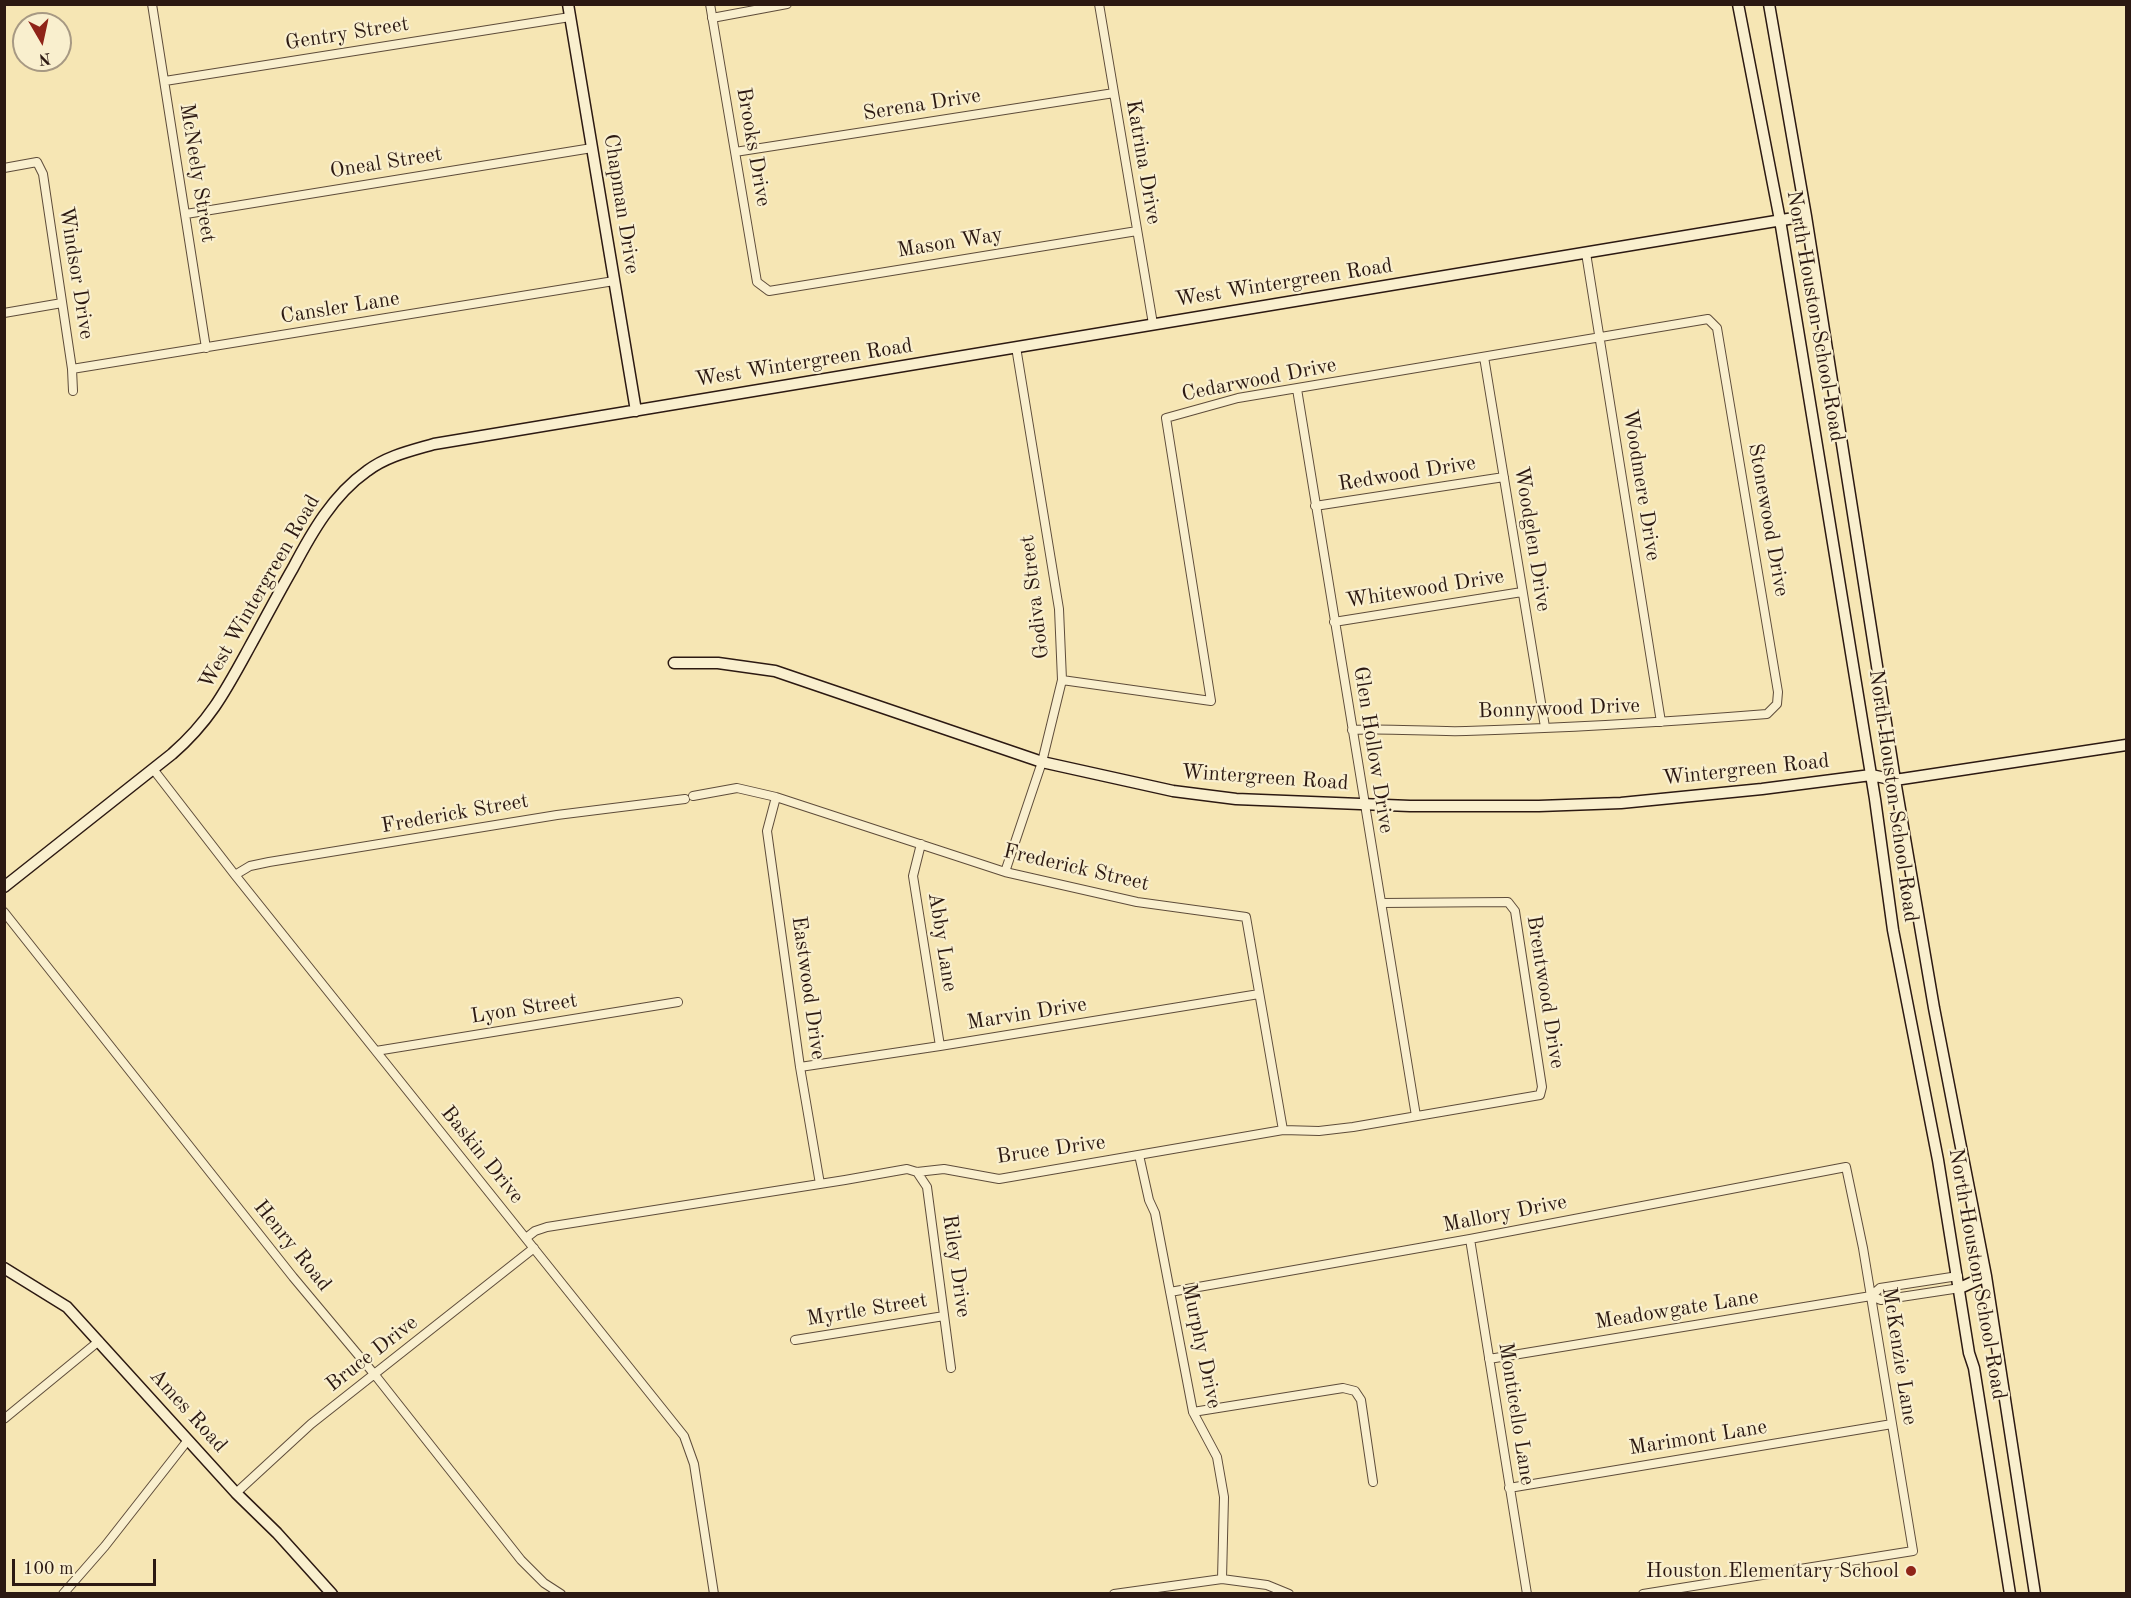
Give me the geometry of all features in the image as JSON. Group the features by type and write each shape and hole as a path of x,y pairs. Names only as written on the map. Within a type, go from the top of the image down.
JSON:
{"main road":[{"name":"Chapman Drive","path":"568,4 636,411"},
{"name":"North Houston School Road","path":"1738,4 1780,220 1871,775 1893,930 1938,1160 2010,1593"},
{"name":"North Houston School Road","path":"1769,4 1806,216 1895,780 1934,1008 1986,1276 2035,1593"},
{"name":"West Wintergreen Road","path":"4,887 186,742 218,704 303,548 322,519 342,493 368,470 397,454 434,444 1806,216"},
{"name":"Wintergreen Road","path":"674,663 718,663 775,671 1042,762 1173,791 1236,799 1364,804 1539,806 1621,803 1871,775"},
{"path":"1871,775 1895,780 2127,745"},
{"name":"Ames Road","path":"4,1268 67,1307 236,1493 277,1533 332,1593"},
{"path":"1958,1276 1986,1276"},
{"path":"1960,1288 1986,1276"}],"street":[{"name":"McNeely Street","path":"152,4 206,348"},
{"name":"Brooks Drive","path":"710,4 757,282 769,291"},
{"path":"712,18 787,4"},
{"name":"Katrina Drive","path":"1099,4 1153,324"},
{"name":"Gentry Street","path":"165,81 570,17"},
{"name":"Serena Drive","path":"735,153 1114,93"},
{"name":"Oneal Street","path":"186,214 592,148"},
{"name":"Windsor Drive","path":"4,168 37,162 43,174 72,369 73,391"},
{"name":"Mason Way","path":"769,291 1137,231"},
{"name":"Woodmere Drive","path":"1586,253 1660,722"},
{"name":"Cansler Lane","path":"72,369 614,281"},
{"path":"4,312 62,303"},
{"name":"Cedarwood Drive","path":"1062,680 1211,701 1166,418 1238,398 1599,337 1708,320 1717,328"},
{"name":"Stonewood Drive","path":"1717,328 1778,692 1777,704 1767,714"},
{"name":"Godiva Street","path":"1005,872 1042,762 1062,680 1059,609 1016,347"},
{"name":"Woodglen Drive","path":"1484,357 1545,727"},
{"name":"Glen Hollow Drive","path":"1297,389 1416,1116"},
{"name":"Redwood Drive","path":"1315,506 1504,477"},
{"name":"Whitewood Drive","path":"1334,622 1522,592"},
{"name":"Bonnywood Drive","path":"1352,730 1454,731 1660,722 1767,714"},
{"name":"Baskin Drive","path":"153,769 235,875 684,1436 694,1464 714,1593"},
{"name":"Frederick Street","path":"235,875 250,866 270,862 737,788 776,797 1005,872 1137,902 1246,917 1283,1130"},
{"name":"Eastwood Drive","path":"776,797 767,831 800,1067 820,1184"},
{"name":"Abby Lane","path":"921,844 913,876 940,1046"},
{"name":"Brentwood Drive","path":"1382,903 1508,902 1512,904 1515,911 1542,1087"},
{"name":"Henry Road","path":"4,912 521,1560 544,1583 561,1593"},
{"name":"Marvin Drive","path":"800,1067 1259,994"},
{"name":"Lyon Street","path":"376,1051 678,1002"},
{"name":"Bruce Drive","path":"526,1238 535,1231 547,1227 907,1169 917,1172 944,1169 999,1179 1283,1130 1330,1130 1540,1095 1542,1087"},
{"name":"Murphy Drive","path":"1139,1155 1149,1200 1155,1213 1193,1412 1217,1457 1224,1497 1222,1579"},
{"name":"Mallory Drive","path":"1170,1292 1470,1239 1846,1167"},
{"name":"McKenzie Lane","path":"1678,1591 1913,1551 1863,1248 1846,1167"},
{"name":"Riley Drive","path":"917,1172 927,1187 951,1368"},
{"name":"Monticello Lane","path":"1470,1239 1527,1593"},
{"name":"Bruce Drive","path":"236,1493 311,1424 534,1248"},
{"name":"Meadowgate Lane","path":"1871,1296 1880,1288 1958,1276"},
{"name":"Meadowgate Lane","path":"1489,1359 1871,1296 1881,1300 1960,1288"},
{"name":"Myrtle Street","path":"795,1340 944,1316"},
{"path":"4,1419 99,1341"},
{"path":"1193,1412 1343,1388 1355,1390 1361,1400 1373,1482"},
{"name":"Marimont Lane","path":"1509,1488 1892,1424"},
{"path":"63,1593 105,1546 188,1440"},
{"path":"1114,1593 1222,1579 1267,1585 1289,1593"},
{"path":"1643,1593 1678,1591"}],"place":[{"name":"Houston Elementary School","path":"1911,1571"}]}
